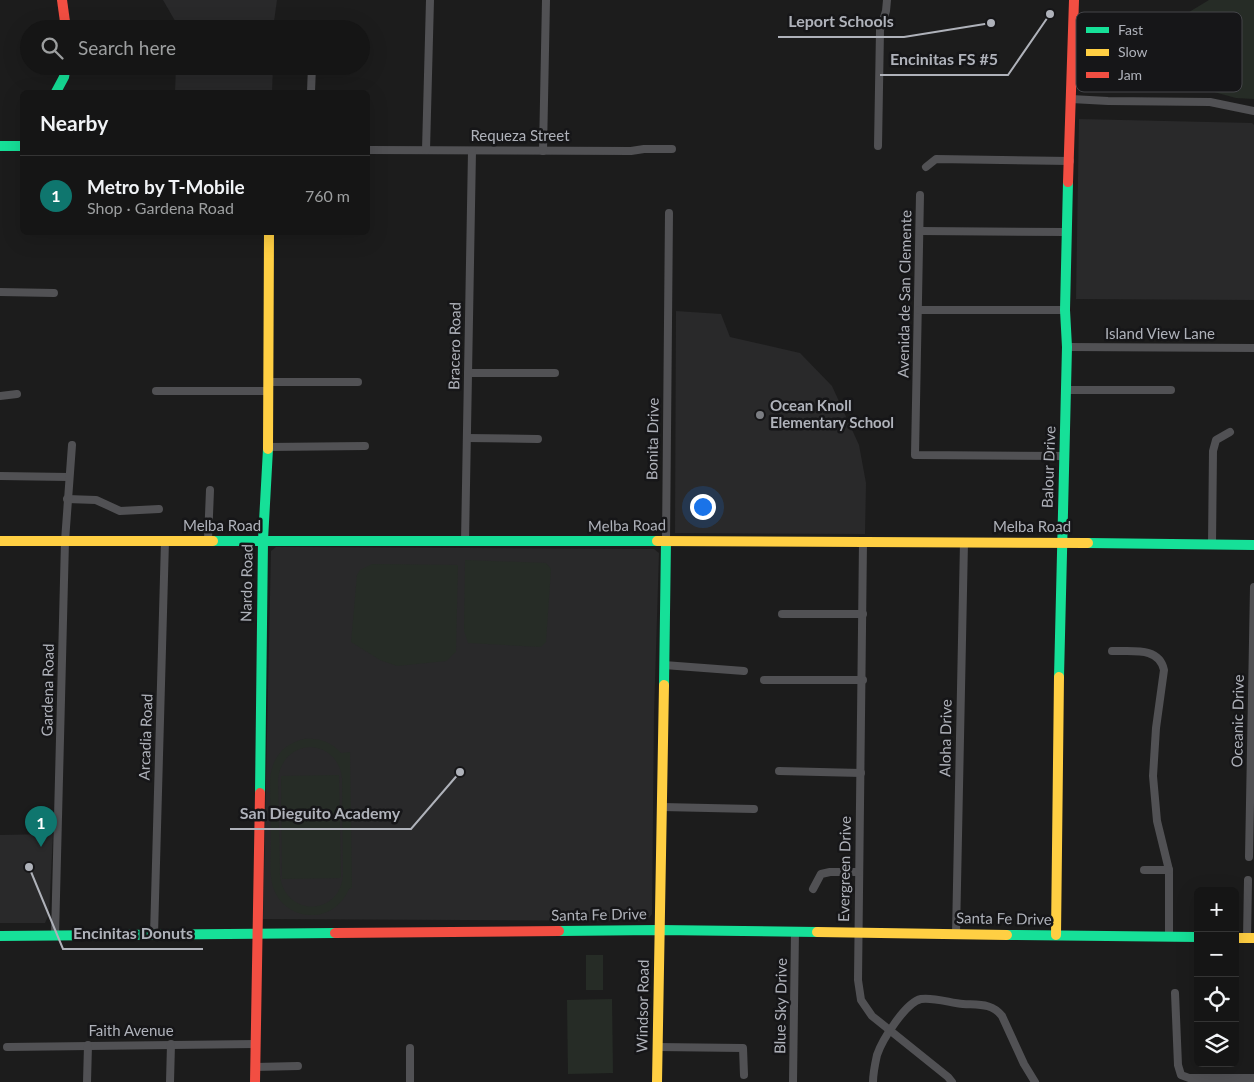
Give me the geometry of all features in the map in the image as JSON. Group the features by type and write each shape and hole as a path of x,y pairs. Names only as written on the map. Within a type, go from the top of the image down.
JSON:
{"street":[{"path":"62,0 65,20"},
{"path":"426,150 430,0"},
{"path":"543,151 546,0"},
{"path":"878,146 880,30 886,11 887,0"},
{"name":"Balour Drive","path":"1056,935 1061,542 1067,347 1065,310 1066,232 1070,161 1074,0"},
{"path":"57,90 64,75"},
{"path":"311,90 312,75"},
{"path":"1071,98 1108,101 1210,102 1254,111"},
{"path":"0,146 20,146"},
{"name":"Requeza Street","path":"370,150 632,151 672,149"},
{"name":"Bracero Road","path":"465,542 472,151"},
{"path":"926,167 936,159 1070,161"},
{"name":"Avenida de San Clemente","path":"920,195 915,455 1065,456"},
{"name":"Bonita Drive","path":"659,930 666,541 669,213"},
{"path":"920,231 1066,232"},
{"name":"Nardo Road","path":"255,1082 263,540 268,447 269,235"},
{"path":"0,292 54,293"},
{"path":"919,310 1065,310"},
{"name":"Island View Lane","path":"1067,347 1254,348"},
{"path":"468,373 556,373"},
{"path":"156,391 358,382"},
{"path":"1066,390 1171,390"},
{"path":"0,396 17,394"},
{"path":"1212,544 1213,451 1216,440 1230,432"},
{"path":"467,438 538,439"},
{"name":"Gardena Road","path":"55,936 65,541 72,445"},
{"path":"268,447 365,446"},
{"path":"0,476 69,477"},
{"path":"208,540 210,490"},
{"path":"67,499 96,500 120,511 159,509"},
{"name":"Melba Road","path":"0,541 863,541 1254,545"},
{"name":"Arcadia Road","path":"154,934 165,541"},
{"name":"Evergreen Drive","path":"863,541 863,680 858,932 858,980 861,1000 872,1016 952,1082"},
{"name":"Aloha Drive","path":"956,934 964,542"},
{"name":"Oceanic Drive","path":"1249,857 1254,587"},
{"path":"782,614 863,614"},
{"path":"1112,651 1150,652 1157,656 1163,664 1164,670 1156,728 1153,776 1157,821 1169,870 1168,937"},
{"path":"664,666 744,671"},
{"path":"764,680 863,680"},
{"path":"779,771 861,772"},
{"path":"662,807 754,809"},
{"path":"1144,870 1169,870"},
{"path":"813,889 821,874 830,872 859,872"},
{"path":"1248,880 1251,938"},
{"name":"Santa Fe Drive","path":"0,936 659,930 1194,937"},
{"name":"Windsor Road","path":"657,1082 659,930"},
{"name":"Blue Sky Drive","path":"793,1082 795,931"},
{"path":"1174,994 1178,1065 1181,1075 1189,1078 1254,1078"},
{"path":"874,1082 873,1074 878,1054 889,1031 911,1003 924,998 994,1007 1002,1016 1024,1064 1035,1082"},
{"path":"170,1082 171,1044"},
{"name":"Faith Avenue","path":"7,1047 255,1044"},
{"path":"87,1082 88,1045"},
{"path":"657,1047 744,1048 744,1075"},
{"path":"410,1048 410,1082"},
{"path":"255,1067 298,1066"}],"shaded area":[{"path":"163,0 277,0 274,20 175,20"},
{"path":"1209,0 1254,0 1254,99 1236,98 1214,92 1242,92 1242,12 1189,12"},
{"path":"176,75 273,75 272,90 175,90"},
{"path":"1079,119 1252,123 1254,125 1254,300 1076,299"},
{"name":"Ocean Knoll Elementary School","path":"676,311 721,314 730,337 800,353 832,386 859,445 866,483 865,534 675,533"},
{"path":"276,547 654,549 659,553 654,713 652,914 647,921 263,919 271,551"},
{"path":"465,560 546,563 551,569 546,642 541,647 468,643 464,631"},
{"path":"372,564 458,565 456,652 446,661 397,666 380,660 351,642 357,575 360,570"},
{"path":"304,739 320,740 329,743 341,753 350,752 352,888 349,889 336,907 314,915 303,914 287,907 276,894 271,876 271,771 280,753 290,744","holes":["304,748 316,748 332,756 341,772 343,875 340,889 332,899 323,905 312,906 301,905 291,899 284,889 280,875 278,779 284,761 292,753"]},
{"path":"339,775 341,878 282,879 281,776"},
{"path":"53,834 49,914 45,923 0,923 0,835"},
{"path":"586,955 603,955 603,990 586,990"},
{"path":"612,999 613,1073 568,1074 567,1000"}],"traffic: fast":[{"path":"57,90 64,75"},
{"path":"0,146 20,146"},
{"path":"1059,677 1067,347 1065,310 1068,182"},
{"path":"260,793 263,540 268,449"},
{"path":"213,541 657,541"},
{"path":"664,685 666,541"},
{"path":"1088,543 1254,545"},
{"path":"559,931 817,932"},
{"path":"0,936 335,933"},
{"path":"1007,935 1194,937"}],"traffic: slow":[{"path":"268,449 269,235"},
{"path":"0,541 213,541"},
{"path":"657,541 1088,543"},
{"path":"1056,935 1059,677"},
{"path":"657,1082 664,685"},
{"path":"817,932 1007,935"},
{"path":"1239,938 1254,938"}],"traffic: jam":[{"path":"62,0 65,20"},
{"path":"1068,182 1074,0"},
{"path":"255,1082 260,793"},
{"path":"335,933 559,931"}],"place":[{"name":"Encinitas FS #5","path":"1050,14"},
{"name":"Leport Schools","path":"991,23"},
{"name":"Ocean Knoll Elementary School","path":"760,415"},
{"name":"San Dieguito Academy","path":"460,772"},
{"name":"Metro by T-Mobile","path":"41,847"},
{"name":"Encinitas Donuts","path":"29,867"}]}
